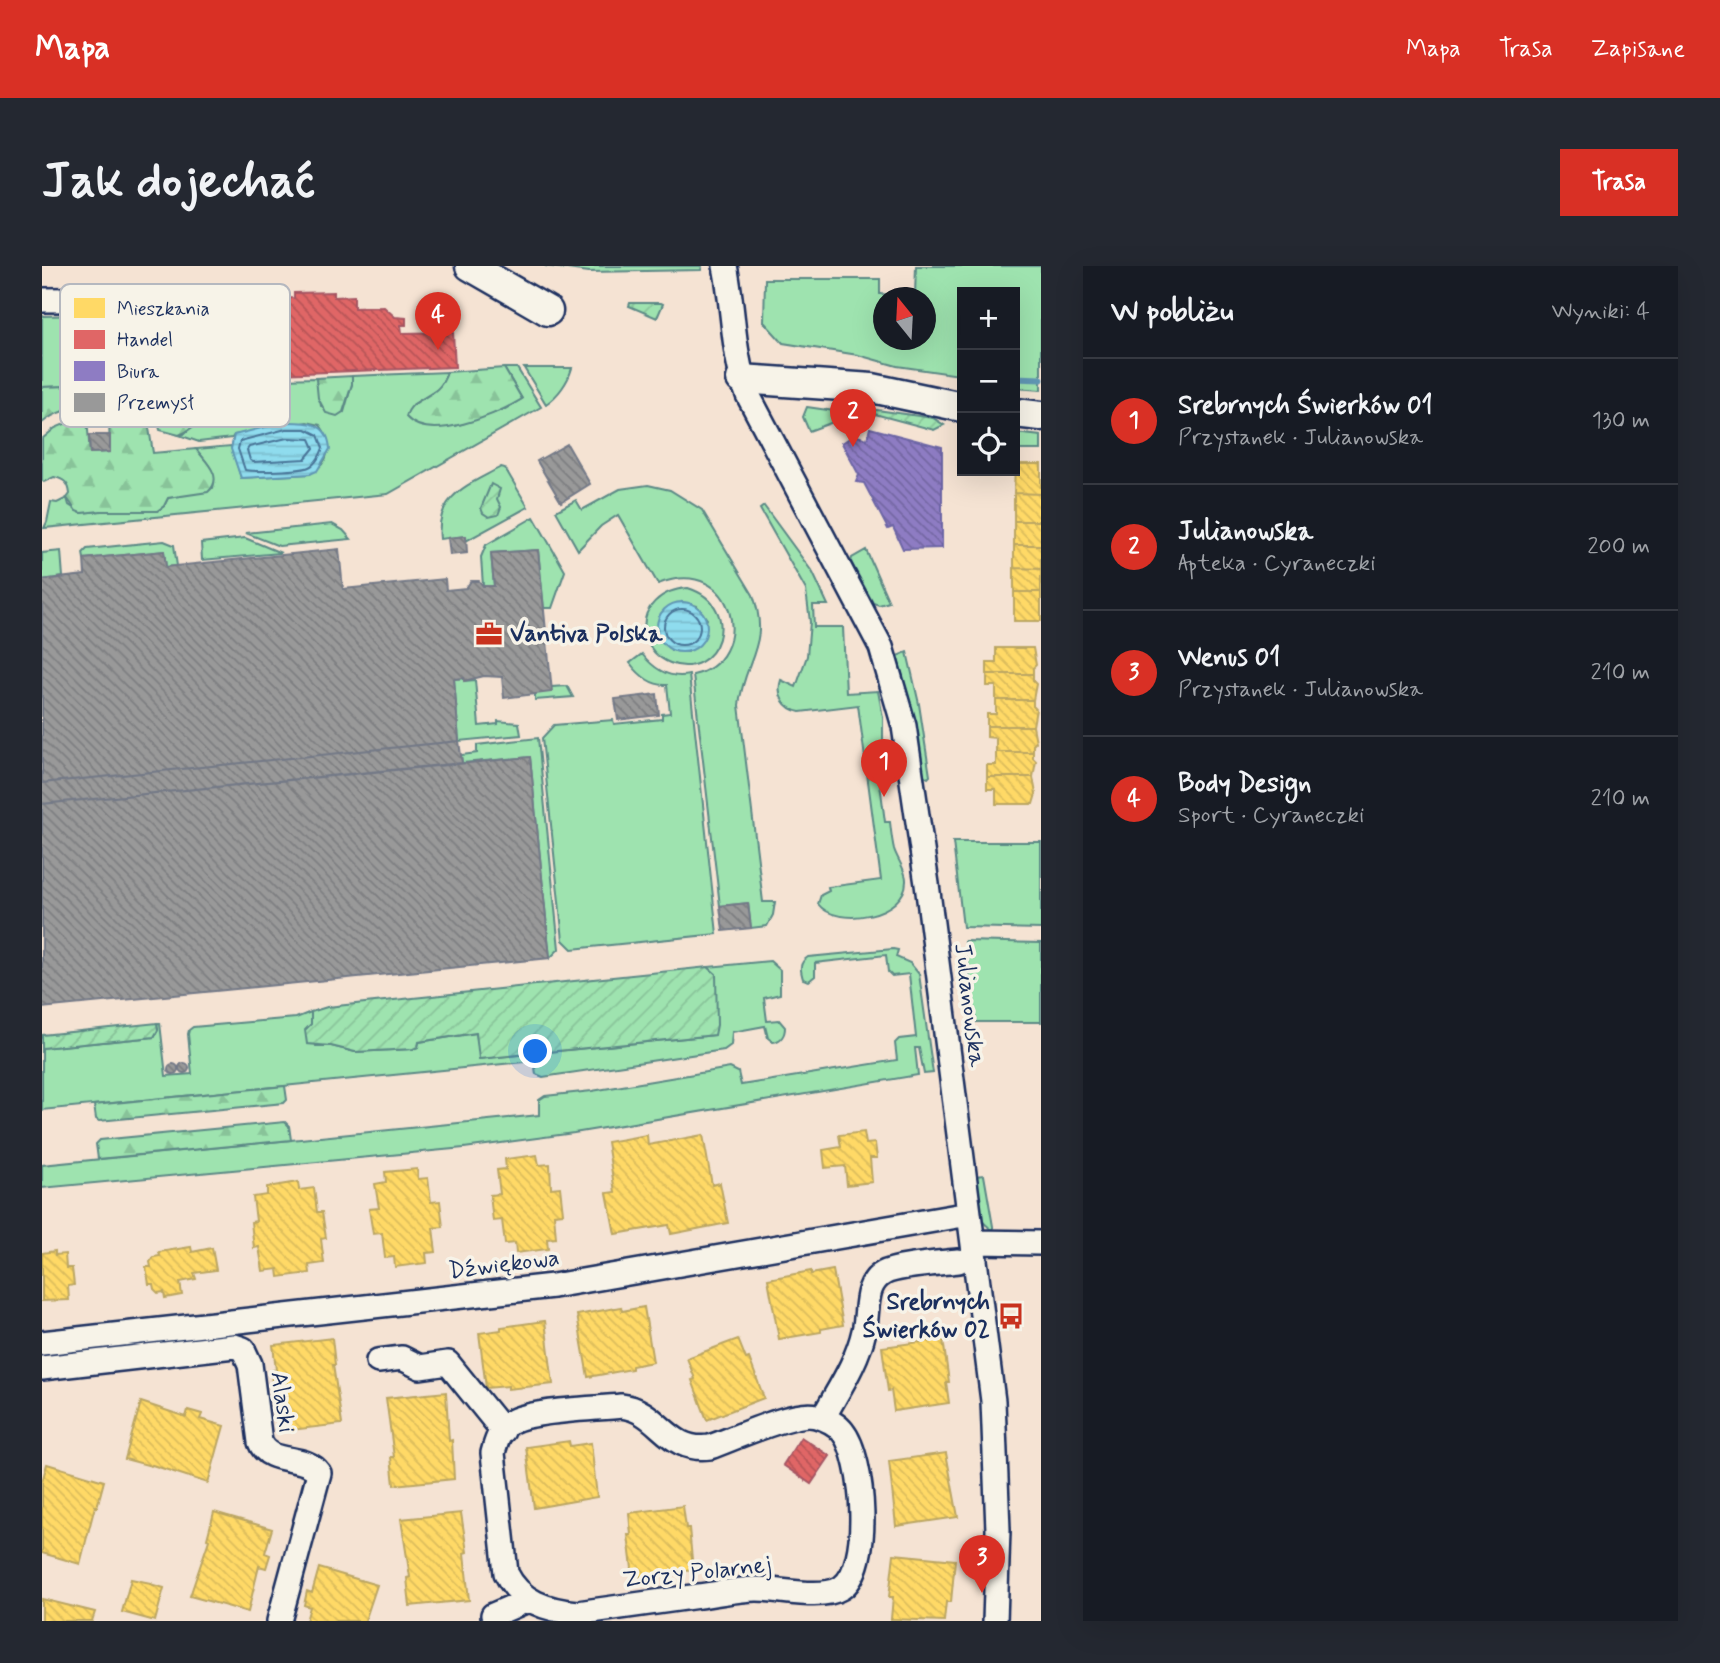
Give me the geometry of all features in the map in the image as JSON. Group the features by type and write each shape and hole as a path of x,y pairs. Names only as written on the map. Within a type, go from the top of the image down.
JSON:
{"street":[{"path":"470,266 548,311"},
{"name":"Julianowska","path":"724,266 731,296 741,379 881,646 904,726 991,1388 998,1541 995,1621"},
{"path":"42,300 60,300"},
{"path":"741,379 872,388 957,406"},
{"path":"1020,414 1041,416"},
{"name":"Dźwiękowa","path":"42,1343 553,1286 969,1214"},
{"path":"973,1242 1041,1243"},
{"path":"493,1615 528,1600 511,1583 502,1552 494,1453 497,1437 509,1423 526,1416 631,1407 677,1442 698,1449 792,1417 813,1415 823,1418 858,1357 865,1329 869,1288 875,1279 885,1271 958,1261"},
{"name":"Alaski","path":"42,1368 234,1346 243,1349 250,1364 263,1450 311,1464 319,1473 279,1621"},
{"path":"378,1361 402,1358 420,1367 448,1363 503,1431"},
{"name":"Zorzy Polarnej","path":"528,1600 578,1617 755,1589 820,1593 832,1592 842,1587 849,1581 856,1564 862,1527 861,1497 849,1442 843,1431 823,1418"}],"green space":[{"path":"545,266 702,266 701,270 589,272"},
{"path":"916,266 1041,266 1041,390 1020,388 1020,287 957,287 957,375 897,366 858,355 783,343 764,322 765,279 880,279 880,287 873,287 873,350 936,350 936,287 915,287"},
{"path":"630,303 663,304 657,318 629,306"},
{"path":"42,316 60,316 60,386 42,387"},
{"path":"504,368 517,368 541,407 388,494 44,528 51,502 57,503 67,498 69,505 81,513 157,511 164,506 168,498 213,488 212,471 196,449 231,446 241,478 310,474 326,458 327,439 320,425 307,422 290,425 290,379 316,378 321,406 344,412 352,376 447,372 441,387 414,404 456,426 505,409 522,399"},
{"path":"504,368 522,399 511,405 464,424 447,427 417,425 406,417 413,405 438,388 447,372"},
{"path":"524,368 572,368 562,388 546,404"},
{"path":"352,376 343,412 337,416 326,413 318,398 316,378"},
{"path":"60,386 60,413 42,423 42,387"},
{"path":"807,407 855,414 809,431 803,417"},
{"path":"856,407 933,418 944,425 934,430"},
{"path":"88,427 90,453 110,452 109,427 148,427 153,453 196,449 212,469 215,481 208,492 168,498 164,506 157,511 81,513 76,511 67,498 70,494 65,482 54,477 42,481 42,439 55,428"},
{"path":"159,427 193,427 179,435 160,430"},
{"path":"191,427 279,427 234,435 232,438 199,442 179,435"},
{"path":"1020,434 1041,436 1041,450 1020,450"},
{"path":"501,467 505,468 528,507 466,541 465,536 440,539 440,524 449,502 466,486"},
{"path":"491,484 500,489 497,499 501,507 498,515 489,517 481,508"},
{"path":"648,485 670,490 702,510 753,595 758,612 758,640 739,705 763,902 775,902 773,915 767,926 751,928 748,903 720,906 693,675 713,666 726,651 731,632 730,613 721,595 706,583 685,578 658,584 618,515 601,526 578,550 556,511 576,500 582,510 620,489"},
{"path":"764,506 813,573 828,605 813,605 814,627 843,627 846,693 878,691 883,717 883,768 880,784 885,822 890,822 894,849 906,880 903,892 895,902 870,915 840,916 827,912 818,904 821,895 829,891 828,887 881,880 858,705 800,712 783,701 781,680 796,687 807,656 810,622 806,590 760,509"},
{"path":"534,517 565,571 552,608 544,608 538,550 491,553 494,586 483,586 481,557 486,545"},
{"path":"332,524 343,530 351,539 279,546 246,533"},
{"path":"245,538 281,553 202,560 201,543"},
{"path":"164,541 174,545 177,566 166,567 164,551 84,559 83,553 87,549"},
{"path":"866,550 889,602 879,605 873,603 851,562 852,558"},
{"path":"61,551 63,577 42,580 42,553"},
{"path":"688,588 706,597 716,610 720,625 719,639 712,652 701,662 687,666 670,663 658,656 649,645 644,626 649,609 655,602 679,589","holes":["682,602 697,606 707,619 688,652 671,650"]},
{"path":"907,652 919,704 930,776 928,778 922,774 915,723 897,656"},
{"path":"642,654 663,672 675,676 689,675 717,934 572,949 563,940 542,738 554,725 613,720 614,724 662,719 662,714 670,713 667,685 646,679 630,663"},
{"path":"464,678 465,681 475,680 479,726 498,724 498,721 519,723 521,735 459,741 454,679"},
{"path":"567,686 573,697 535,700 535,693 551,687"},
{"path":"538,738 559,949 550,958 530,757 462,763 461,755 477,753 477,745"},
{"path":"953,842 1041,842 1041,929 963,927"},
{"path":"965,941 1041,943 1041,1022 976,1022"},
{"path":"898,950 896,957 910,963 919,974 933,1073 924,1074 919,1048 915,1048 918,1075 574,1133 464,1148 42,1188 42,1165 539,1115 539,1100 545,1096 730,1068 738,1072 741,1085 897,1060 895,1043 899,1039 916,1037 909,974 892,976 888,972 886,955 815,963 815,976 809,981 803,979 801,969 808,957"},
{"path":"770,961 780,970 780,994 764,998 767,1021 779,1020 785,1027 782,1037 773,1042 768,1038 765,1026 732,1032 731,1045 724,1050 543,1077 536,1074 534,1061 42,1110 42,1048 154,1037 158,1030 157,1023 160,1023 166,1076 192,1074 188,1034 193,1027 296,1018 311,1012 316,1046 331,1046 355,1052 413,1049 418,1047 419,1042 476,1033 480,1059 714,1035 716,975 708,967"},
{"path":"708,967 716,974 715,1035 479,1059 476,1033 419,1042 418,1047 413,1049 355,1052 307,1044 305,1030 311,1024 311,1012 327,1007"},
{"path":"157,1023 158,1030 154,1037 42,1048 42,1035"},
{"path":"285,1086 287,1100 284,1103 99,1121 96,1119 94,1105"},
{"path":"285,1122 289,1126 291,1140 98,1159 96,1144 100,1140"},
{"path":"984,1175 994,1232 982,1221 975,1176"}],"water":[{"path":"290,422 308,423 321,428 330,449 317,471 310,474 241,478 231,449 234,435 265,427 290,427"},
{"path":"682,602 700,609 707,627 700,645 682,652 664,645 657,627 664,609"}],"building: Mieszkania":[{"path":"1020,464 1041,464 1041,494 1014,493 1015,476 1020,476"},
{"path":"1014,493 1041,494 1041,521 1014,521"},
{"path":"1014,521 1041,521 1041,545 1014,545"},
{"path":"1014,545 1041,545 1041,569 1014,568"},
{"path":"1014,568 1041,569 1041,592 1014,592"},
{"path":"1014,592 1041,592 1041,621 1014,621"},
{"path":"996,648 1033,648 1036,665 1033,674 987,674 987,662 996,662"},
{"path":"987,674 1033,674 1036,684 1033,700 996,700 996,686 987,686"},
{"path":"996,700 1033,700 1036,709 1033,726 987,726 987,714 996,714"},
{"path":"987,726 1033,726 1036,742 1033,752 996,752 996,738 987,737"},
{"path":"996,752 1033,752 1036,761 1033,777 987,777 987,765 996,765"},
{"path":"987,777 1033,777 1036,794 1033,804 996,804 996,789 987,789"},
{"path":"864,1132 866,1144 875,1143 877,1158 870,1158 872,1182 847,1185 845,1166 825,1168 823,1150 841,1147 839,1135"},
{"path":"647,1135 648,1145 703,1135 712,1185 720,1183 728,1223 671,1234 669,1225 615,1234 607,1193 615,1192 607,1142"},
{"path":"537,1155 539,1165 550,1164 551,1188 560,1187 563,1213 554,1214 556,1238 547,1239 548,1249 516,1253 515,1243 505,1244 502,1220 493,1221 490,1195 500,1194 497,1170 506,1169 505,1159"},
{"path":"417,1169 418,1179 428,1178 431,1202 440,1201 443,1227 433,1228 436,1252 426,1253 427,1263 395,1267 394,1257 385,1258 382,1233 373,1234 369,1209 379,1208 375,1184 386,1182 385,1172"},
{"path":"298,1182 299,1190 314,1188 317,1212 322,1212 326,1238 321,1239 324,1263 309,1265 310,1273 279,1277 278,1269 263,1271 259,1247 254,1248 251,1222 256,1221 253,1197 267,1195 267,1187"},
{"path":"191,1247 192,1252 212,1248 216,1270 194,1273 196,1279 180,1282 182,1295 165,1298 164,1292 158,1293 153,1284 149,1284 146,1267 151,1267 150,1262 154,1257 160,1256 159,1252"},
{"path":"55,1251 55,1255 65,1254 66,1268 72,1268 74,1285 68,1286 69,1300 42,1301 42,1253"},
{"path":"833,1270 843,1325 821,1329 821,1332 779,1339 768,1279"},
{"path":"621,1307 622,1311 644,1307 653,1362 588,1377 577,1315"},
{"path":"545,1321 553,1384 508,1389 508,1386 486,1388 479,1333"},
{"path":"332,1338 333,1365 342,1424 283,1431 280,1384 272,1384 271,1370 276,1370 273,1345"},
{"path":"738,1339 746,1359 749,1358 764,1398 707,1420 687,1358"},
{"path":"943,1339 949,1403 894,1411 891,1390 888,1391 882,1347"},
{"path":"446,1392 454,1479 394,1485 391,1457 394,1457 386,1398"},
{"path":"141,1402 186,1417 188,1410 202,1414 200,1419 224,1426 208,1483 125,1459"},
{"path":"569,1441 570,1446 591,1443 597,1497 534,1508 526,1447"},
{"path":"946,1453 958,1517 896,1526 889,1461"},
{"path":"47,1464 104,1481 80,1564 42,1553 42,1482"},
{"path":"683,1506 686,1528 689,1528 693,1570 633,1577 628,1535 631,1535 629,1513"},
{"path":"214,1512 272,1529 265,1553 270,1555 266,1568 259,1566 248,1612 190,1596 209,1540 207,1539"},
{"path":"461,1513 467,1552 464,1553 469,1600 410,1606 407,1578 410,1577 401,1519"},
{"path":"894,1554 955,1560 951,1602 946,1602 944,1621 891,1619 893,1597 889,1597"},
{"path":"319,1568 377,1585 365,1621 306,1621 310,1607 304,1605 307,1591 312,1593"},
{"path":"131,1579 164,1588 155,1621 122,1612"},
{"path":"42,1599 95,1612 92,1621 42,1621"}],"building: Handel":[{"path":"334,292 334,297 354,296 354,308 384,307 395,317 406,318 406,325 401,325 402,333 453,332 455,367 290,374 290,298 294,298 294,293"},
{"path":"801,1437 830,1456 811,1484 783,1465"}],"building: Biura":[{"path":"870,428 942,447 942,548 903,549 893,527 888,529 864,483 856,482 859,475 842,443 854,435 867,439"}],"building: Przemysł":[{"path":"89,435 110,435 110,452 90,453"},
{"path":"567,444 590,484 561,502 537,461"},
{"path":"466,536 467,553 450,555 448,538"},
{"path":"339,549 343,589 445,579 446,590 466,588 471,581 479,581 483,586 494,586 491,553 538,550 552,692 504,698 502,677 484,676 464,681 464,678 454,679 459,741 42,783 42,580 85,575 84,559 164,551 166,567"},
{"path":"657,694 659,715 618,720 615,699"},
{"path":"459,741 462,763 42,804 42,783"},
{"path":"530,757 550,958 42,1008 42,804"},
{"path":"748,903 751,928 723,931 720,906"},
{"path":"184,1063 188,1064 188,1072 184,1073 180,1072 179,1068 180,1064"},
{"path":"173,1064 177,1065 177,1073 173,1074 169,1073 168,1069 169,1065"}],"waterway":[{"path":"1020,378 1041,379"}],"place":[{"name":"Body Design","path":"438,350"},
{"name":"Julianowska","path":"853,447"},
{"name":"Vantiva Polska","path":"489,634"},
{"name":"Srebrnych Świerków 01","path":"884,797"},
{"name":"Srebrnych Świerków 02","path":"1011,1316"},
{"name":"Wenus 01","path":"982,1593"}]}
